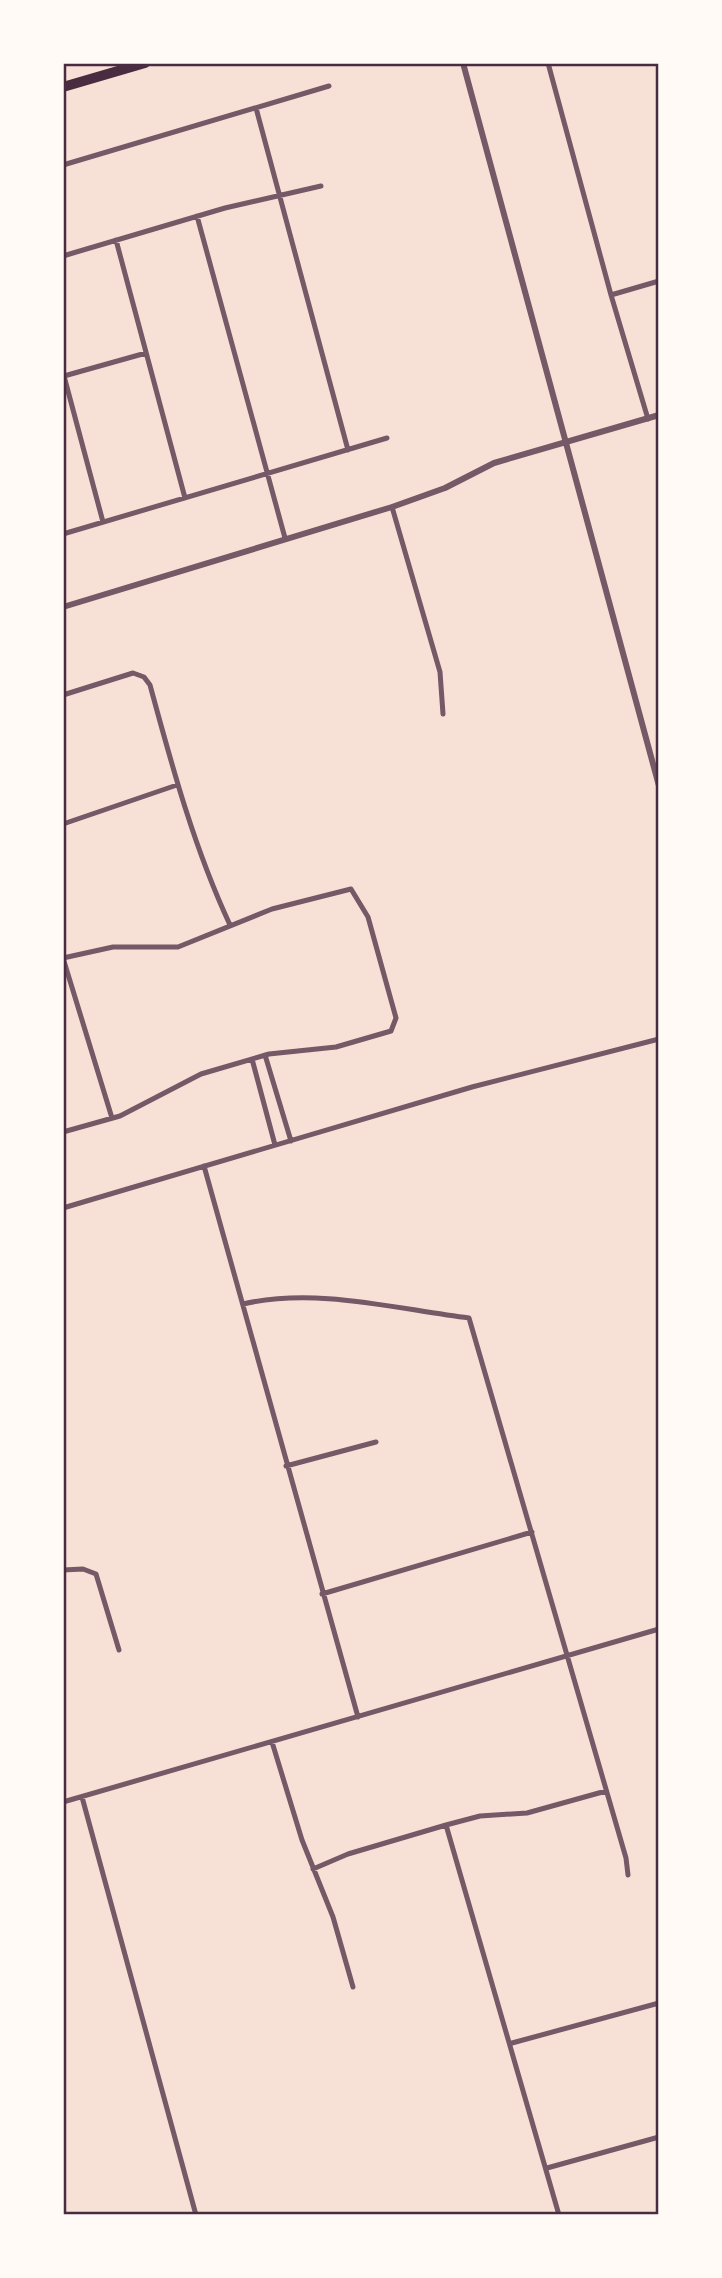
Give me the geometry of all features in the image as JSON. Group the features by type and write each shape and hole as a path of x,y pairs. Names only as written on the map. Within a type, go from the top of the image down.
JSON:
{"highway":[{"path":"63,88 145,63"}],"street":[{"path":"463,63 659,786"},
{"path":"548,63 648,419"},
{"path":"63,165 329,86"},
{"path":"256,108 348,450"},
{"path":"63,256 197,216 321,186"},
{"path":"197,216 285,538"},
{"path":"116,240 185,498"},
{"path":"611,295 659,281"},
{"path":"103,522 64,376 146,353"},
{"path":"63,607 392,507 445,488 494,463 659,415"},
{"path":"63,534 387,438"},
{"path":"392,507 440,672 443,714"},
{"path":"63,695 133,673 144,677 150,685 177,785 213,889 230,925"},
{"path":"63,824 177,785"},
{"path":"63,1132 112,1118 140,1107 201,1074 265,1055 354,1043 383,1035 396,1024 368,917 351,889 272,909 178,947 113,947 63,958 112,1118"},
{"path":"63,1208 472,1087 659,1039"},
{"path":"265,1055 291,1140"},
{"path":"252,1059 275,1145"},
{"path":"204,1166 358,1717"},
{"path":"243,1304 263,1300 318,1298 469,1318 568,1656 628,1875"},
{"path":"286,1466 376,1443"},
{"path":"322,1594 532,1532"},
{"path":"63,1570 83,1569 96,1574 119,1650"},
{"path":"63,1802 659,1629"},
{"path":"272,1742 313,1869 333,1917 353,1987"},
{"path":"313,1869 348,1854 446,1825 480,1816 527,1813 606,1791"},
{"path":"82,1797 196,2215"},
{"path":"446,1825 512,2043 559,2215"},
{"path":"512,2043 659,2003"},
{"path":"547,2168 659,2137"}]}
